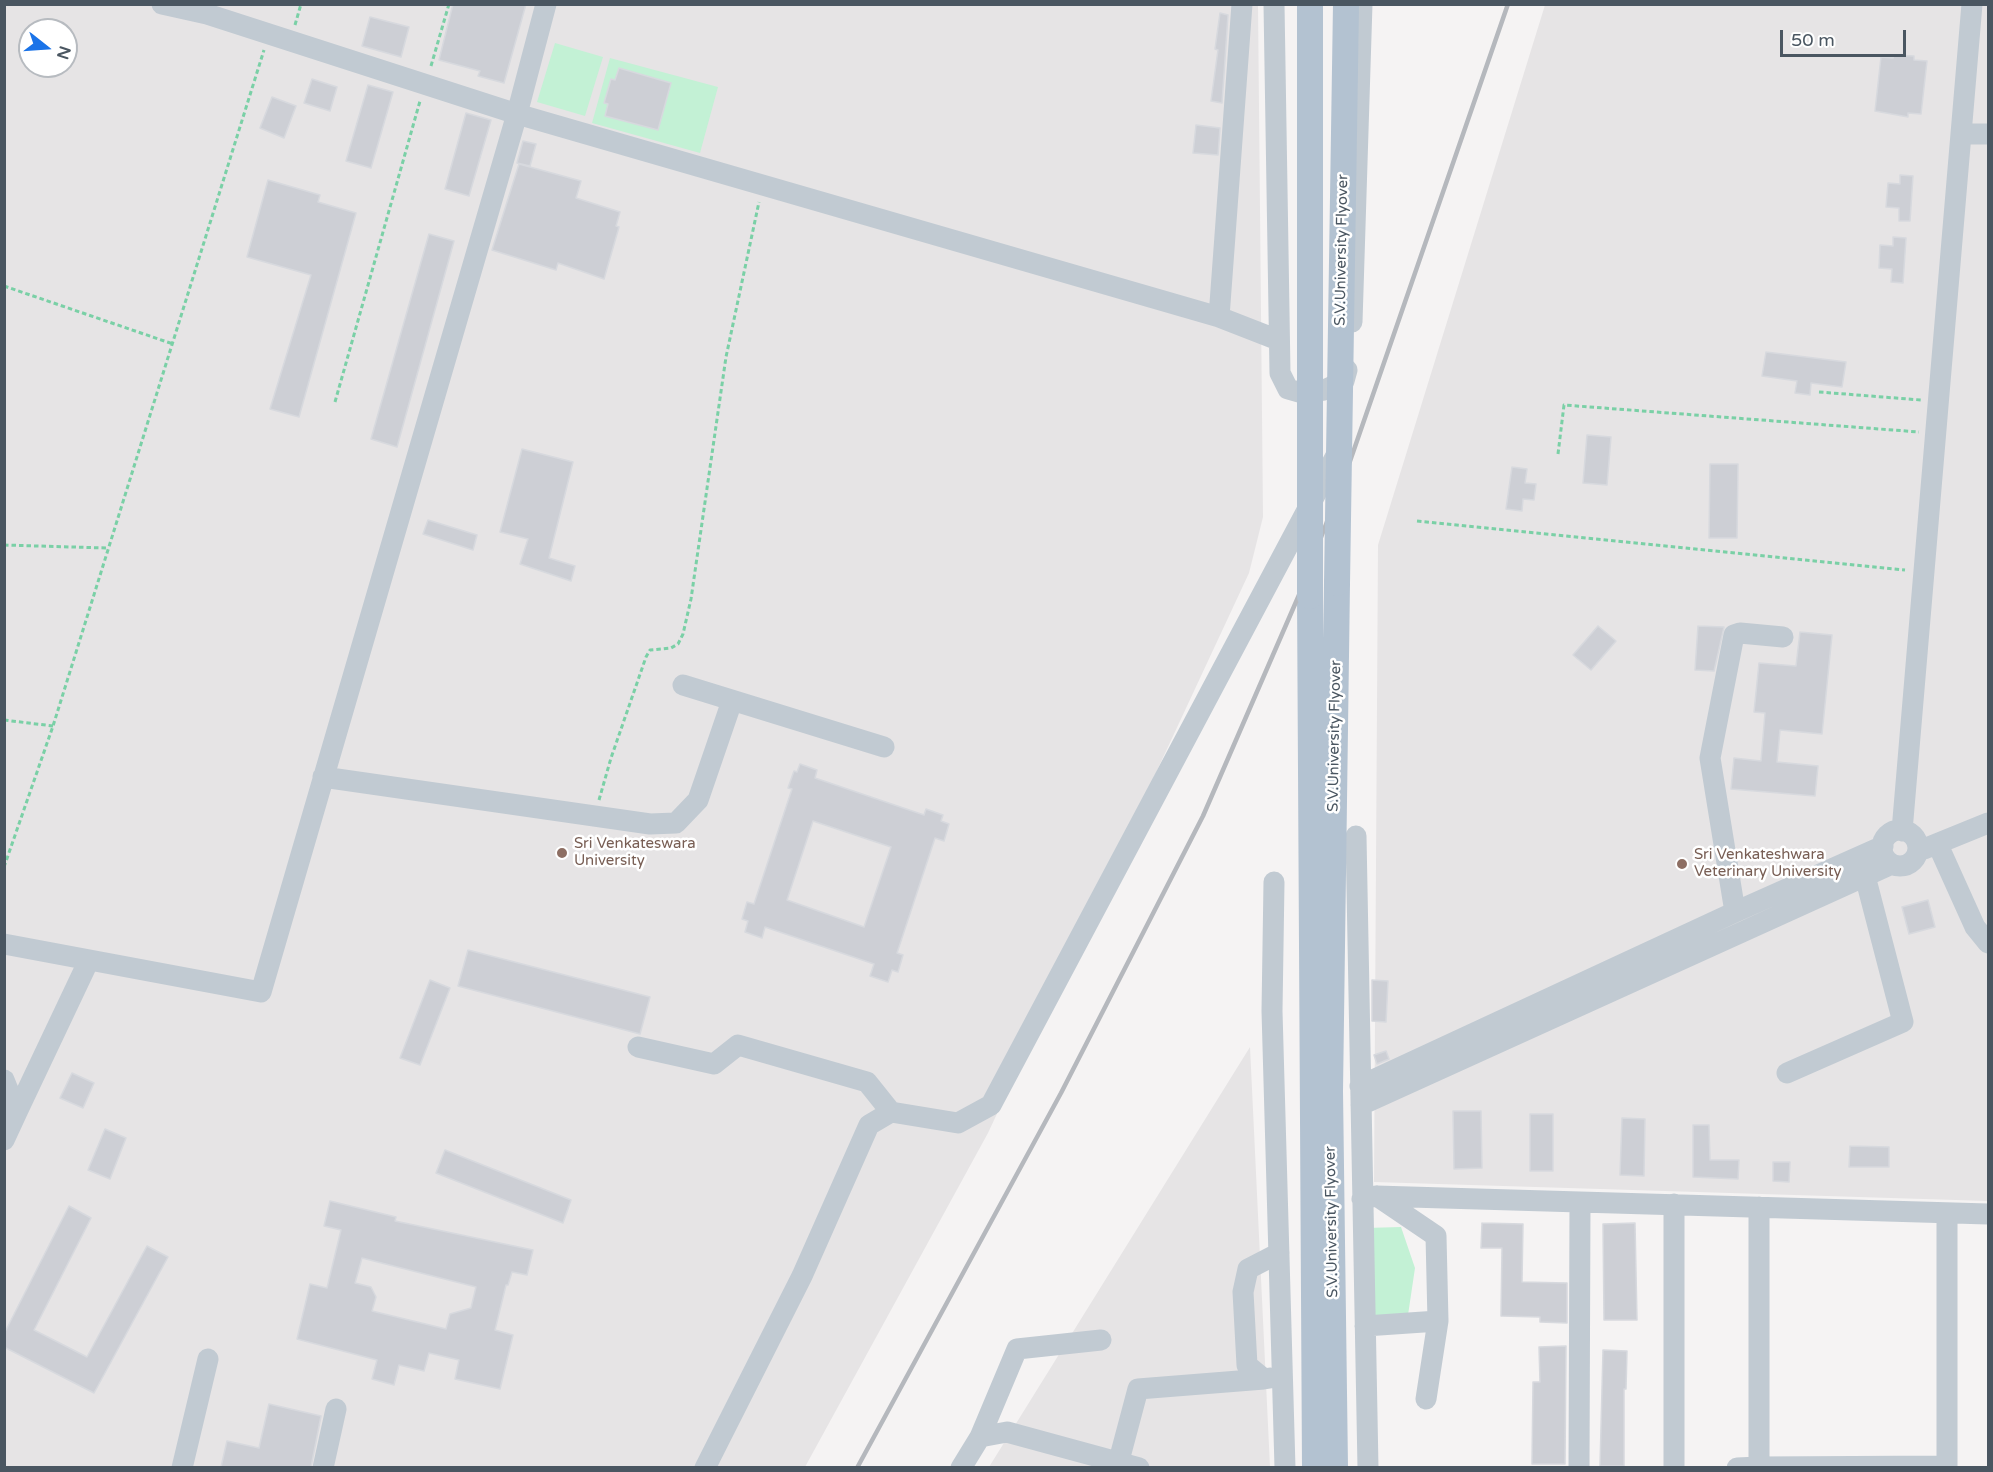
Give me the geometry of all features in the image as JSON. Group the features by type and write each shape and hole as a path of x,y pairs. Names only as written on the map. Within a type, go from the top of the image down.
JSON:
{"main road":[{"name":"S.V.University Flyover","path":"1310,4 1312,1243 1315,1467"},
{"name":"S.V.University Flyover","path":"1335,1467 1330,1091 1346,4"}],"street":[{"path":"162,4 207,14 516,114 1219,317 1278,340"},
{"path":"4,944 261,992 546,4"},
{"path":"1219,317 1242,4"},
{"path":"1274,4 1280,373 1288,388 1302,393 1324,390 1344,381"},
{"path":"705,1467 802,1276 869,1125 891,1112 958,1123 991,1105 1339,450 1344,422 1344,381 1350,358 1354,294 1362,4"},
{"path":"1902,831 1972,4"},
{"path":"1961,134 1989,134"},
{"path":"1735,912 1710,758 1734,635 1740,633 1783,637"},
{"path":"683,685 884,747"},
{"path":"323,777 650,824 676,823 698,801 732,701"},
{"path":"1361,1096 1735,912 1887,855 1908,864 1928,848 1989,823"},
{"path":"1361,1096 1865,876 1887,855 1889,834 1902,831 1912,835 1928,848 1975,927 1989,943"},
{"path":"1356,836 1361,1096 1369,1197 1365,1326 1368,1467"},
{"path":"1787,1073 1903,1022 1865,876"},
{"path":"1274,882 1272,1011 1279,1253 1273,1378 1285,1467"},
{"path":"4,1140 89,960"},
{"path":"638,1047 714,1065 738,1045 867,1082 891,1112"},
{"path":"4,1080 17,1112"},
{"path":"1369,1197 1989,1214"},
{"path":"1369,1197 1436,1236 1438,1321 1426,1400"},
{"path":"1579,1467 1580,1202"},
{"path":"1674,1204 1674,1467"},
{"path":"1758,1206 1759,1467"},
{"path":"1737,1467 1947,1467 1947,1213"},
{"path":"1273,1378 1247,1365 1243,1292 1248,1269 1279,1253"},
{"path":"1365,1326 1438,1321"},
{"path":"961,1467 980,1437 1017,1349 1101,1340"},
{"path":"182,1467 208,1359"},
{"path":"980,1437 1007,1432 1125,1466 1138,1389 1273,1378"},
{"path":"323,1467 336,1409"}],"path":[{"path":"335,402 449,4"},
{"path":"4,867 53,726 106,548 117,524 269,34"},
{"path":"595,816 610,758 646,657 650,650 671,648 678,644 683,634 726,357 763,185"},
{"path":"4,286 173,344"},
{"path":"1819,392 1938,401"},
{"path":"1558,454 1564,405 1935,433"},
{"path":"1417,521 1923,572"},
{"path":"4,545 106,548"},
{"path":"4,720 53,726"}],"shaded area":[{"name":"Sri Venkateswara University","path":"5,5 1258,5 1263,517 1249,573 988,1133 805,1467 5,1468"},
{"name":"Sri Venkateshwara Veterinary University","path":"1545,5 1988,5 1988,1201 1374,1182 1378,545"},
{"path":"1250,1047 1270,1467 989,1467"}],"green space":[{"path":"555,43 603,57 585,116 537,102"},
{"path":"610,58 718,87 700,153 592,123"},
{"path":"1401,1227 1415,1268 1408,1315 1368,1316 1365,1228"}],"building":[{"path":"453,4 526,4 504,83 478,76 480,71 439,60"},
{"path":"1220,13 1228,15 1222,103 1211,101"},
{"path":"370,17 409,27 401,57 362,46"},
{"path":"1894,55 1914,56 1914,60 1927,61 1921,114 1908,113 1908,117 1875,111 1881,57 1893,58"},
{"path":"619,68 671,83 658,130 605,116 608,104 604,103 611,79 615,80"},
{"path":"312,79 337,87 330,111 304,103"},
{"path":"368,85 393,92 371,168 346,161"},
{"path":"272,97 296,106 284,138 260,128"},
{"path":"466,113 491,120 469,196 445,189"},
{"path":"1196,125 1220,128 1218,155 1193,153"},
{"path":"523,141 536,144 530,166 517,163"},
{"path":"519,164 581,181 576,198 620,212 616,226 619,227 604,279 558,263 556,270 492,250"},
{"path":"1900,175 1913,176 1910,221 1899,221 1899,208 1886,207 1888,183 1900,184"},
{"path":"268,180 320,195 318,202 356,213 299,417 270,409 311,275 247,257"},
{"path":"429,234 454,241 397,447 371,439"},
{"path":"1893,237 1906,238 1903,283 1891,282 1892,269 1879,268 1880,245 1893,246"},
{"path":"1766,352 1846,362 1842,387 1811,383 1810,395 1795,393 1797,381 1762,376"},
{"path":"1587,435 1611,437 1607,485 1583,483"},
{"path":"522,449 573,462 549,558 575,566 571,581 520,564 528,539 500,532"},
{"path":"1710,464 1738,464 1737,538 1709,538"},
{"path":"1512,467 1527,469 1525,483 1536,484 1534,500 1523,499 1522,511 1506,509"},
{"path":"428,520 477,535 473,550 423,534"},
{"path":"1598,626 1616,641 1591,670 1573,655"},
{"path":"1698,626 1724,627 1714,671 1695,670"},
{"path":"1800,632 1832,635 1822,734 1780,730 1777,762 1818,766 1815,796 1731,789 1734,758 1761,761 1765,713 1754,712 1759,663 1796,666"},
{"path":"800,764 817,770 815,778 924,815 926,809 943,815 941,821 949,824 944,841 935,838 897,953 903,955 898,972 892,970 888,982 870,976 874,964 765,927 762,938 745,932 748,921 742,919 747,902 754,904 792,789 788,788 794,771 797,772","holes":["813,821 891,847 864,927 787,900"]},
{"path":"1928,900 1935,927 1909,934 1902,907"},
{"path":"468,950 650,997 640,1034 458,986"},
{"path":"430,980 450,988 420,1065 400,1058"},
{"path":"1372,980 1388,981 1386,1022 1372,1021"},
{"path":"1386,1051 1389,1059 1377,1064 1374,1055"},
{"path":"72,1073 94,1083 83,1108 60,1098"},
{"path":"1453,1111 1481,1111 1482,1168 1454,1169"},
{"path":"1530,1114 1553,1114 1553,1171 1530,1171"},
{"path":"1622,1118 1645,1119 1644,1176 1620,1175"},
{"path":"1693,1125 1709,1125 1710,1160 1739,1160 1738,1179 1693,1177"},
{"path":"105,1129 126,1138 110,1179 88,1170"},
{"path":"1850,1146 1889,1147 1889,1167 1849,1167"},
{"path":"445,1150 571,1200 563,1223 436,1173"},
{"path":"1773,1162 1790,1162 1789,1182 1773,1181"},
{"path":"330,1201 396,1217 395,1221 533,1250 527,1275 512,1272 508,1285 506,1285 495,1330 513,1335 500,1389 455,1379 459,1360 429,1353 424,1371 399,1365 394,1385 372,1379 377,1360 297,1339 310,1284 327,1288 341,1230 324,1226","holes":["362,1258 476,1287 471,1308 450,1314 446,1329 372,1311 376,1297 371,1287 355,1283"]},
{"path":"69,1206 91,1218 34,1330 87,1357 147,1246 168,1257 94,1393 4,1347 4,1334"},
{"path":"1482,1223 1523,1224 1522,1282 1567,1283 1567,1323 1540,1322 1540,1317 1501,1316 1502,1248 1481,1248"},
{"path":"1635,1223 1637,1320 1604,1320 1603,1224"},
{"path":"1566,1346 1565,1464 1532,1464 1533,1382 1540,1382 1539,1347"},
{"path":"1603,1350 1627,1351 1626,1389 1624,1389 1624,1466 1600,1466"},
{"path":"269,1404 321,1416 311,1467 221,1467 227,1441 259,1448"}],"railway":[{"path":"857,1468 1061,1093 1203,816 1299,595 1349,464 1508,4"}],"place":[{"name":"Sri Venkateswara University","path":"562,853"},
{"name":"Sri Venkateshwara Veterinary University","path":"1682,864"}]}
